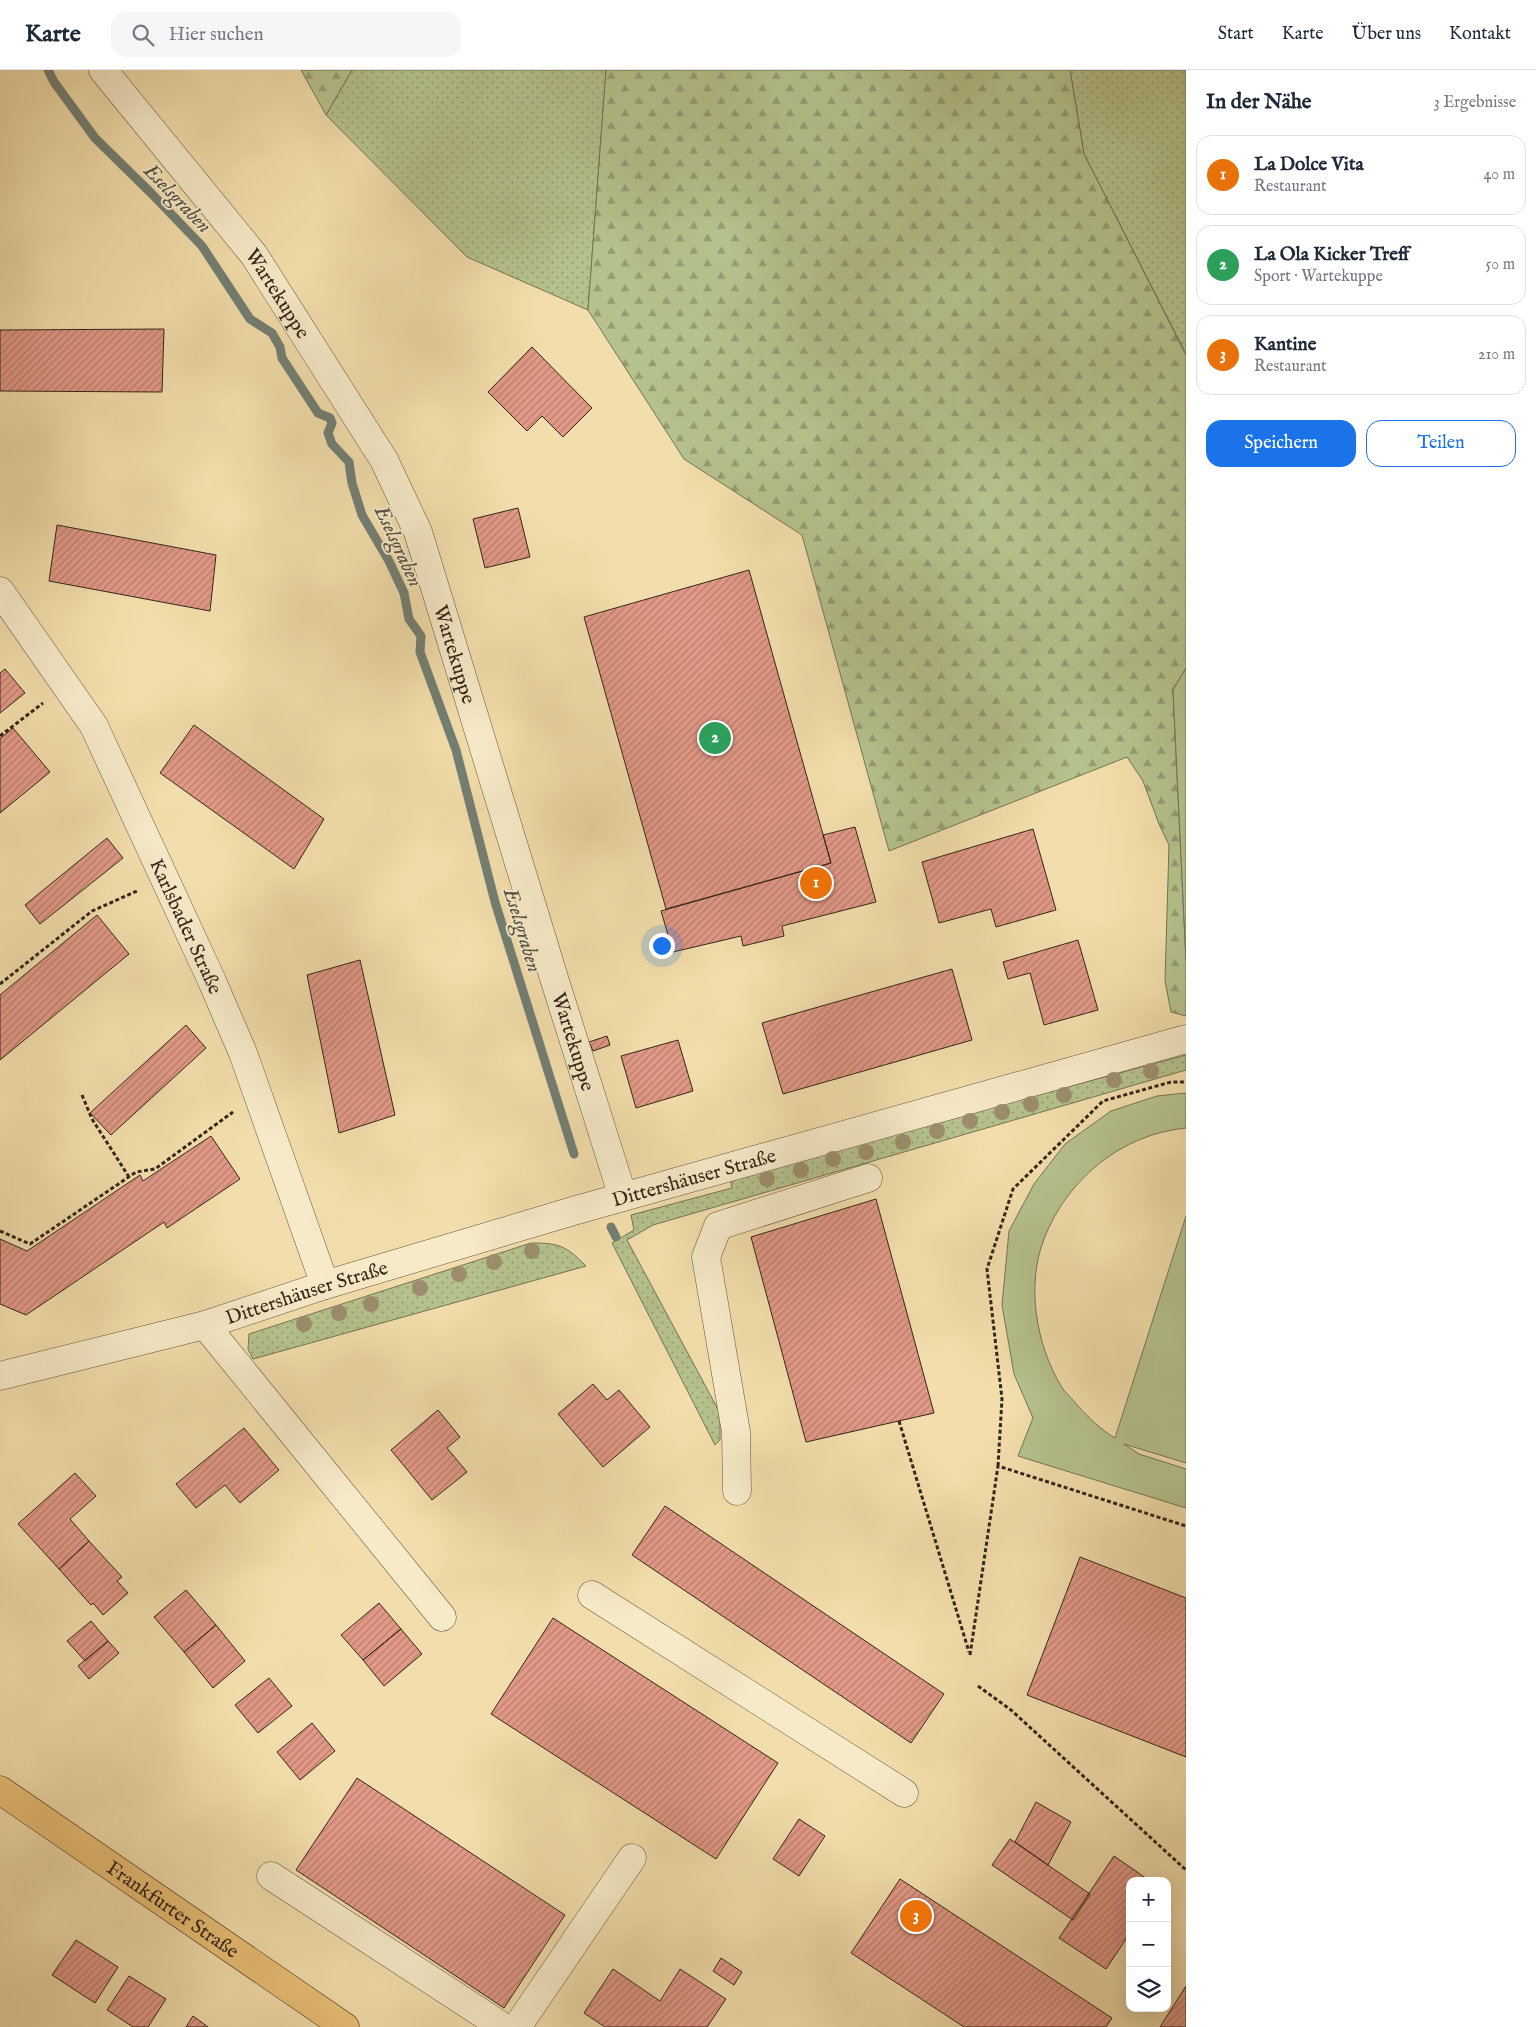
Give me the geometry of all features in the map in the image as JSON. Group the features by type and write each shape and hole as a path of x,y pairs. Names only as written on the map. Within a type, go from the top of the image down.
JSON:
{"main road":[{"name":"Frankfurter Straße","path":"0,1790 345,2027"}],"street":[{"name":"Wartekuppe","path":"103,70 254,255 384,460 418,532 623,1197"},
{"name":"Karlsbader Straße","path":"0,590 94,726 243,1053 325,1285"},
{"name":"Dittershäuser Straße","path":"0,1376 205,1325 325,1285 623,1197 1186,1039"},
{"path":"737,1491 736,1432 706,1256 718,1226 868,1178"},
{"name":"Dittershäuser Straße","path":"205,1325 442,1618"},
{"path":"592,1595 904,1793"},
{"path":"517,2027 632,1858"},
{"path":"271,1876 503,2027"}],"path":[{"path":"0,736 66,685"},
{"path":"0,984 92,911 164,880"},
{"path":"899,1421 970,1655 998,1466 1002,1399 988,1269 1012,1189 1103,1101 1171,1082 1186,1082"},
{"path":"82,1095 92,1119 128,1177"},
{"path":"0,1231 30,1244 136,1172 154,1169 257,1095"},
{"path":"998,1466 1186,1526"},
{"path":"978,1686 1011,1710 1186,1870"}],"green space":[{"path":"301,70 352,70 326,115"},
{"path":"352,70 606,70 588,310 467,257 326,115"},
{"path":"606,70 1070,70 1084,154 1186,355 1186,668 1173,690 1186,961 1186,1016 1171,1012 1165,981 1169,845 1143,781 1127,757 889,851 802,535 684,459 588,310"},
{"path":"1070,70 1186,70 1186,354 1084,154"},
{"path":"1186,668 1186,961 1173,690"},
{"path":"1186,1055 1186,1070 653,1225 627,1240 720,1413 720,1440 715,1445 612,1243 634,1230 631,1215 732,1188 730,1178"},
{"path":"1186,1093 1186,1128 1162,1132 1140,1139 1119,1150 1082,1179 1067,1197 1054,1217 1044,1239 1036,1275 1035,1295 1040,1333 1052,1370 1067,1394 1091,1419 1115,1438 1186,1216 1186,1463 1124,1444 1139,1454 1186,1469 1186,1508 1018,1456 1033,1418 1014,1374 1002,1305 1009,1231 1034,1184 1065,1144 1111,1111 1157,1096"},
{"path":"531,1243 562,1247 586,1266 253,1359 248,1349 249,1334"}],"building":[{"path":"164,329 162,392 0,391 0,330"},
{"path":"532,347 592,408 563,437 542,416 527,431 488,392"},
{"path":"518,508 530,557 485,568 473,519"},
{"path":"57,525 216,555 210,611 49,581"},
{"path":"749,570 831,863 666,909 584,617"},
{"path":"5,669 25,693 0,713 0,673"},
{"path":"194,725 324,819 294,869 160,773"},
{"path":"13,728 50,772 0,813 0,739"},
{"path":"855,827 876,902 782,926 784,936 743,946 741,936 673,952 661,911 831,863 823,835"},
{"path":"1033,829 1056,910 996,927 991,909 939,923 922,862"},
{"path":"107,838 123,858 40,924 25,905"},
{"path":"97,915 129,954 0,1060 0,995"},
{"path":"1078,940 1098,1010 1044,1025 1030,973 1008,979 1003,962"},
{"path":"360,960 395,1115 339,1133 307,975"},
{"path":"952,969 972,1040 783,1094 762,1023"},
{"path":"186,1025 206,1048 111,1135 90,1113"},
{"path":"607,1036 610,1045 593,1051 589,1042"},
{"path":"678,1040 693,1091 636,1108 621,1056"},
{"path":"211,1136 240,1179 167,1228 164,1222 26,1315 0,1304 0,1239 27,1251 140,1175 143,1181"},
{"path":"876,1199 934,1413 806,1442 751,1237"},
{"path":"593,1384 607,1400 619,1390 650,1427 603,1467 558,1414"},
{"path":"438,1410 460,1437 447,1448 467,1472 432,1500 391,1450"},
{"path":"244,1428 279,1470 240,1503 225,1485 196,1508 176,1484"},
{"path":"75,1473 96,1496 70,1519 89,1541 59,1569 18,1524"},
{"path":"665,1506 944,1694 911,1743 632,1555"},
{"path":"89,1541 122,1577 117,1581 128,1593 103,1615 93,1603 91,1605 59,1569"},
{"path":"1080,1557 1186,1598 1186,1757 1027,1695"},
{"path":"186,1590 216,1625 184,1652 154,1617"},
{"path":"379,1603 401,1629 363,1660 341,1635"},
{"path":"553,1618 778,1763 716,1859 491,1714"},
{"path":"91,1621 108,1641 85,1661 67,1641"},
{"path":"216,1625 245,1661 213,1688 184,1652"},
{"path":"401,1629 422,1654 384,1686 363,1660"},
{"path":"108,1641 119,1653 89,1679 78,1666"},
{"path":"269,1678 292,1706 258,1733 235,1705"},
{"path":"312,1723 335,1751 300,1780 277,1752"},
{"path":"357,1778 565,1915 504,2008 296,1870"},
{"path":"1036,1802 1071,1822 1048,1865 1015,1842"},
{"path":"799,1819 825,1836 799,1876 773,1859"},
{"path":"1010,1839 1090,1894 1073,1920 992,1865"},
{"path":"1114,1856 1144,1877 1126,1877 1126,1939 1106,1969 1059,1938"},
{"path":"900,1879 1112,2018 1106,2027 964,2027 851,1953"},
{"path":"76,1940 118,1967 95,2003 52,1975"},
{"path":"721,1958 742,1972 734,1985 713,1971"},
{"path":"613,1969 660,2001 680,1969 726,1999 707,2027 605,2027 584,2013"},
{"path":"129,1976 166,1999 148,2027 133,2027 107,2010"},
{"path":"1186,1986 1186,2027 1160,2027"},
{"path":"193,2016 208,2027 186,2027"}],"waterway":[{"name":"Eselsgraben","path":"48,70 54,82 95,138 202,246 250,319 272,333 280,347 282,358 318,413 330,418 332,423 328,433 332,444 349,462 352,483 362,515 389,561 404,593 409,619 421,636 420,652 456,750 495,902 574,1154"},
{"path":"611,1227 616,1237"}],"place":[{"name":"La Ola Kicker Treff","path":"715,738"},
{"name":"La Dolce Vita","path":"816,883"},
{"name":"Kantine","path":"916,1916"}]}
